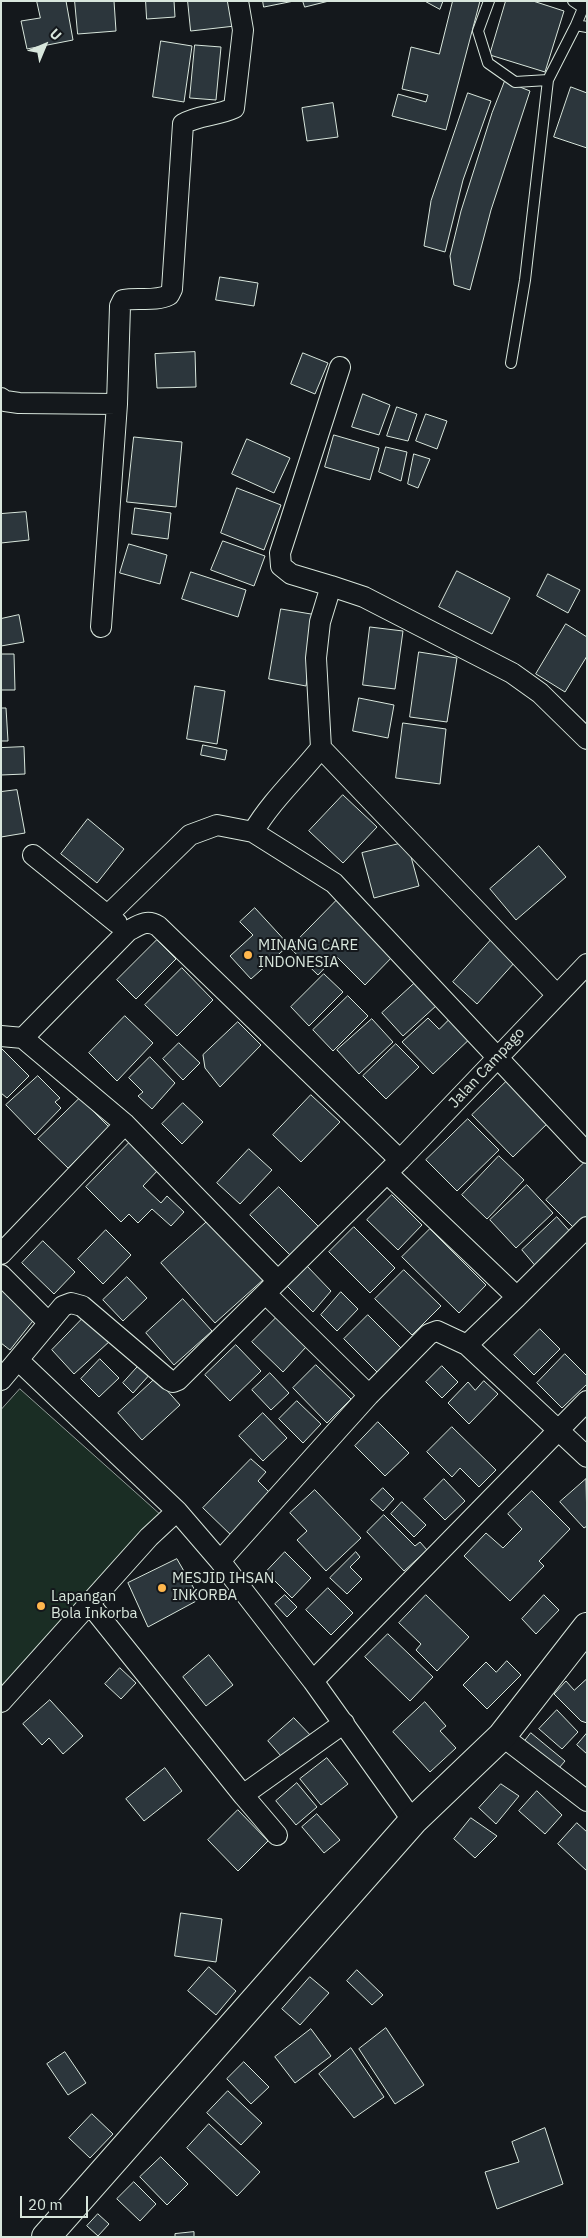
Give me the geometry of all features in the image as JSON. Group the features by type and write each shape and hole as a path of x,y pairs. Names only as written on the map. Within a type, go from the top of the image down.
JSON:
{"street":[{"path":"101,627 117,404 120,306 123,300 131,298 162,298 169,295 172,289 183,124 190,120 224,113 234,108 243,30 238,1"},
{"path":"340,367 280,553 281,566 291,574 364,597 512,673 540,693 587,739"},
{"path":"1,398 5,401 20,403 117,404"},
{"path":"331,586 320,622 316,658 321,748 557,995"},
{"path":"253,832 268,808 304,770 321,748"},
{"path":"108,915 190,835 216,825 253,832 334,882 587,1152"},
{"path":"33,855 128,931"},
{"path":"23,1038 128,931 147,922 158,926 394,1167 517,1297"},
{"name":"Jalan Campago","path":"49,1323 64,1306 71,1303 82,1306 173,1382 178,1380 394,1167 498,1056 585,969"},
{"path":"1,1036 23,1038 125,1124 369,1395"},
{"path":"1,1254 125,1124"},
{"path":"467,1345 587,1227"},
{"path":"1,1275 49,1323 1,1380"},
{"path":"220,1561 369,1395 429,1334 438,1331 467,1345 587,1457"},
{"path":"18,1360 176,1511 220,1561 344,1722 413,1821"},
{"path":"313,1681 587,1401"},
{"path":"1,1702 148,1537 176,1511"},
{"path":"89,1603 277,1835"},
{"path":"46,2237 413,1821 502,1736 587,1627"},
{"path":"243,1795 344,1722"},
{"path":"502,1736 587,1801"}],"lane":[{"path":"489,1 478,31 488,62 515,82 548,80"},
{"path":"511,363 525,280 548,80 576,25 580,3"},
{"path":"576,25 587,27"}],"green space":[{"name":"Lapangan Bola Inkorba","path":"20,1389 162,1516 1,1697 1,1410"}],"building":[{"path":"37,1 66,1 73,40 27,49 21,21 40,18"},
{"path":"75,1 114,1 116,31 78,34"},
{"path":"146,1 174,1 175,17 147,19"},
{"path":"188,1 232,1 235,26 191,31"},
{"path":"263,1 294,1 264,7"},
{"path":"303,1 329,1 305,7"},
{"path":"425,1 443,1 440,9"},
{"path":"453,1 480,1 446,130 392,116 398,94 426,102 428,95 402,89 411,47 439,54"},
{"path":"506,1 533,1 564,11 545,72 490,55"},
{"path":"161,41 192,46 184,102 153,97"},
{"path":"195,45 221,47 216,100 190,98"},
{"path":"505,81 530,91 491,210 470,290 454,285 450,256 461,211 492,113"},
{"path":"571,87 587,93 587,148 554,137"},
{"path":"468,93 491,101 463,180 445,252 424,246 431,201"},
{"path":"333,103 338,137 307,141 302,108"},
{"path":"220,277 258,283 254,306 216,300"},
{"path":"195,352 196,387 157,388 155,354"},
{"path":"303,353 328,363 315,394 291,384"},
{"path":"363,394 390,405 379,435 352,427"},
{"path":"397,407 417,414 408,441 387,436"},
{"path":"426,414 447,421 437,449 416,441"},
{"path":"334,435 379,448 370,480 325,467"},
{"path":"134,437 182,442 176,507 127,502"},
{"path":"247,439 290,458 274,493 232,474"},
{"path":"386,447 407,452 401,481 379,472"},
{"path":"414,454 430,459 418,488 408,484"},
{"path":"237,488 281,505 264,550 221,533"},
{"path":"135,508 171,513 168,539 132,534"},
{"path":"26,512 29,540 1,543 1,514"},
{"path":"223,541 265,556 254,586 211,570"},
{"path":"129,544 167,555 160,584 120,573"},
{"path":"457,571 510,598 492,634 439,607"},
{"path":"191,572 246,590 238,617 182,599"},
{"path":"548,574 580,590 568,613 537,596"},
{"path":"281,609 317,615 306,686 269,679"},
{"path":"19,615 24,642 1,646 1,619"},
{"path":"566,624 587,637 587,656 565,692 536,674"},
{"path":"370,627 403,631 395,689 363,685"},
{"path":"419,652 457,658 447,722 410,717"},
{"path":"1,654 14,654 15,690 1,690"},
{"path":"195,686 225,691 217,744 187,739"},
{"path":"359,698 394,705 388,738 353,731"},
{"path":"1,708 6,708 8,741 1,741"},
{"path":"403,723 446,729 440,784 396,778"},
{"path":"203,745 227,750 225,760 201,755"},
{"path":"24,747 25,774 1,775 1,748"},
{"path":"17,790 25,833 1,837 1,792"},
{"path":"343,795 377,827 343,863 309,831"},
{"path":"88,819 124,849 97,883 61,854"},
{"path":"407,842 419,886 374,898 362,853"},
{"path":"539,846 566,877 516,920 490,889"},
{"path":"338,899 395,954 365,985 336,956 318,975 290,948"},
{"path":"255,908 289,945 251,979 230,956 253,935 240,922"},
{"path":"157,940 176,959 136,999 117,980"},
{"path":"491,940 515,962 477,1004 453,982"},
{"path":"182,968 213,1000 177,1036 145,1005"},
{"path":"324,974 343,992 309,1026 291,1007"},
{"path":"416,982 437,1005 403,1036 382,1013"},
{"path":"348,996 368,1016 333,1051 313,1030"},
{"path":"456,1013 476,1033 433,1074 402,1042 428,1018 439,1029"},
{"path":"125,1016 153,1043 117,1081 89,1053"},
{"path":"372,1019 393,1042 359,1074 337,1050"},
{"path":"238,1022 261,1045 220,1087 205,1068 203,1055"},
{"path":"179,1043 200,1063 183,1080 163,1059"},
{"path":"396,1044 419,1067 386,1099 363,1076"},
{"path":"1,1048 29,1076 7,1098 1,1093"},
{"path":"150,1057 175,1083 152,1109 138,1096 143,1092 129,1078"},
{"path":"38,1076 60,1098 55,1102 61,1108 35,1135 6,1105"},
{"path":"509,1079 550,1121 513,1157 472,1115"},
{"path":"311,1095 340,1122 301,1162 273,1135"},
{"path":"80,1098 109,1127 68,1168 38,1139"},
{"path":"183,1103 203,1122 182,1144 162,1124"},
{"path":"468,1119 499,1150 457,1191 426,1160"},
{"path":"130,1142 159,1169 143,1186 161,1203 167,1196 184,1212 171,1226 152,1209 138,1223 129,1214 121,1222 86,1187"},
{"path":"249,1149 272,1170 240,1204 217,1183"},
{"path":"499,1156 524,1180 487,1219 462,1195"},
{"path":"587,1160 587,1217 575,1229 546,1200"},
{"path":"527,1185 553,1213 516,1248 490,1220"},
{"path":"279,1187 320,1228 291,1256 250,1215"},
{"path":"392,1195 422,1225 398,1250 367,1220"},
{"path":"557,1217 573,1235 538,1269 522,1250"},
{"path":"210,1219 264,1279 215,1323 161,1263"},
{"path":"354,1227 395,1268 370,1293 329,1252"},
{"path":"430,1229 486,1285 459,1313 402,1257"},
{"path":"106,1230 131,1255 103,1284 78,1259"},
{"path":"43,1241 75,1272 54,1294 22,1263"},
{"path":"306,1265 331,1291 313,1312 286,1285"},
{"path":"404,1270 441,1306 412,1335 375,1299"},
{"path":"127,1277 147,1298 123,1321 103,1300"},
{"path":"3,1289 36,1317 10,1350 1,1343 1,1291"},
{"path":"341,1292 358,1309 337,1331 321,1315"},
{"path":"183,1299 212,1331 174,1365 146,1333"},
{"path":"86,1315 111,1340 74,1374 52,1350"},
{"path":"368,1315 403,1350 379,1374 344,1339"},
{"path":"276,1318 306,1347 283,1372 252,1342"},
{"path":"540,1329 560,1349 534,1375 514,1355"},
{"path":"236,1345 261,1371 230,1401 205,1375"},
{"path":"565,1354 587,1376 587,1384 562,1408 537,1383"},
{"path":"100,1359 119,1378 99,1397 81,1379"},
{"path":"142,1362 152,1372 133,1393 123,1383"},
{"path":"316,1365 351,1399 327,1423 293,1388"},
{"path":"442,1366 458,1382 442,1398 426,1382"},
{"path":"270,1373 289,1393 271,1410 252,1390"},
{"path":"156,1378 180,1405 142,1440 118,1413"},
{"path":"484,1381 498,1394 469,1424 448,1403 468,1382 475,1390"},
{"path":"297,1401 321,1424 303,1443 279,1419"},
{"path":"263,1413 287,1438 263,1461 239,1436"},
{"path":"378,1422 409,1453 385,1476 355,1446"},
{"path":"452,1427 496,1470 479,1487 460,1468 452,1477 427,1452"},
{"path":"251,1459 266,1472 258,1481 273,1496 233,1537 203,1508"},
{"path":"444,1479 465,1501 445,1520 424,1499"},
{"path":"586,1479 587,1526 584,1528 560,1502"},
{"path":"383,1488 394,1499 383,1511 371,1500"},
{"path":"315,1490 361,1538 326,1571 297,1540 307,1531 290,1513"},
{"path":"532,1491 570,1529 539,1561 544,1566 510,1601 464,1556 486,1533 503,1548 522,1529 508,1514"},
{"path":"402,1502 426,1525 414,1537 391,1514"},
{"path":"384,1515 415,1546 420,1542 427,1550 404,1571 367,1532"},
{"path":"285,1552 311,1578 292,1598 266,1572"},
{"path":"356,1552 360,1557 350,1567 362,1579 347,1594 330,1578"},
{"path":"177,1559 200,1599 148,1627 128,1583"},
{"path":"328,1588 353,1613 331,1635 306,1610"},
{"path":"285,1595 297,1607 287,1617 275,1604"},
{"path":"426,1595 469,1637 437,1671 416,1650 421,1644 399,1623"},
{"path":"544,1595 559,1610 536,1634 522,1619"},
{"path":"388,1634 433,1677 410,1701 365,1657"},
{"path":"209,1655 233,1685 206,1706 183,1677"},
{"path":"507,1661 521,1675 487,1709 463,1685 486,1662 496,1672"},
{"path":"120,1668 136,1683 121,1699 105,1684"},
{"path":"587,1679 587,1723 581,1721 554,1694 566,1681 574,1690"},
{"path":"50,1700 83,1736 63,1754 49,1738 42,1745 23,1724"},
{"path":"425,1702 446,1726 440,1731 456,1748 430,1772 393,1732"},
{"path":"557,1710 578,1732 562,1749 539,1729"},
{"path":"294,1718 314,1739 287,1763 268,1741"},
{"path":"531,1733 565,1761 547,1782 514,1755"},
{"path":"587,1733 587,1754 577,1745"},
{"path":"327,1758 348,1784 321,1805 300,1779"},
{"path":"165,1768 182,1791 144,1821 126,1799"},
{"path":"297,1783 317,1807 296,1825 276,1801"},
{"path":"501,1784 519,1796 496,1824 479,1808"},
{"path":"537,1791 562,1815 545,1834 519,1811"},
{"path":"238,1810 268,1841 238,1871 208,1840"},
{"path":"317,1814 340,1840 324,1853 302,1827"},
{"path":"471,1818 497,1836 475,1858 454,1839"},
{"path":"577,1823 587,1832 587,1871 558,1844"},
{"path":"181,1913 222,1919 216,1962 175,1956"},
{"path":"209,1967 236,1991 216,2015 188,1991"},
{"path":"357,1970 383,1995 372,2005 347,1981"},
{"path":"310,1977 329,1993 300,2025 282,2009"},
{"path":"386,2028 424,2085 395,2104 359,2049"},
{"path":"311,2029 331,2056 295,2083 275,2057"},
{"path":"351,2048 384,2097 354,2118 319,2074"},
{"path":"65,2052 86,2083 68,2095 47,2064"},
{"path":"244,2062 269,2087 251,2104 227,2079"},
{"path":"228,2091 262,2123 241,2145 207,2113"},
{"path":"92,2114 113,2134 90,2158 69,2138"},
{"path":"209,2124 260,2172 237,2196 187,2148"},
{"path":"545,2128 563,2184 497,2209 485,2172 519,2162 512,2142"},
{"path":"161,2157 188,2184 167,2205 140,2177"},
{"path":"134,2182 156,2204 140,2221 117,2199"},
{"path":"98,2214 109,2224 98,2236 87,2226"},
{"path":"194,2232 194,2237 175,2237 175,2234"}],"place":[{"name":"MINANG CARE INDONESIA","path":"248,955"},
{"name":"MESJID IHSAN INKORBA","path":"162,1588"},
{"name":"Lapangan Bola Inkorba","path":"41,1606"}]}
